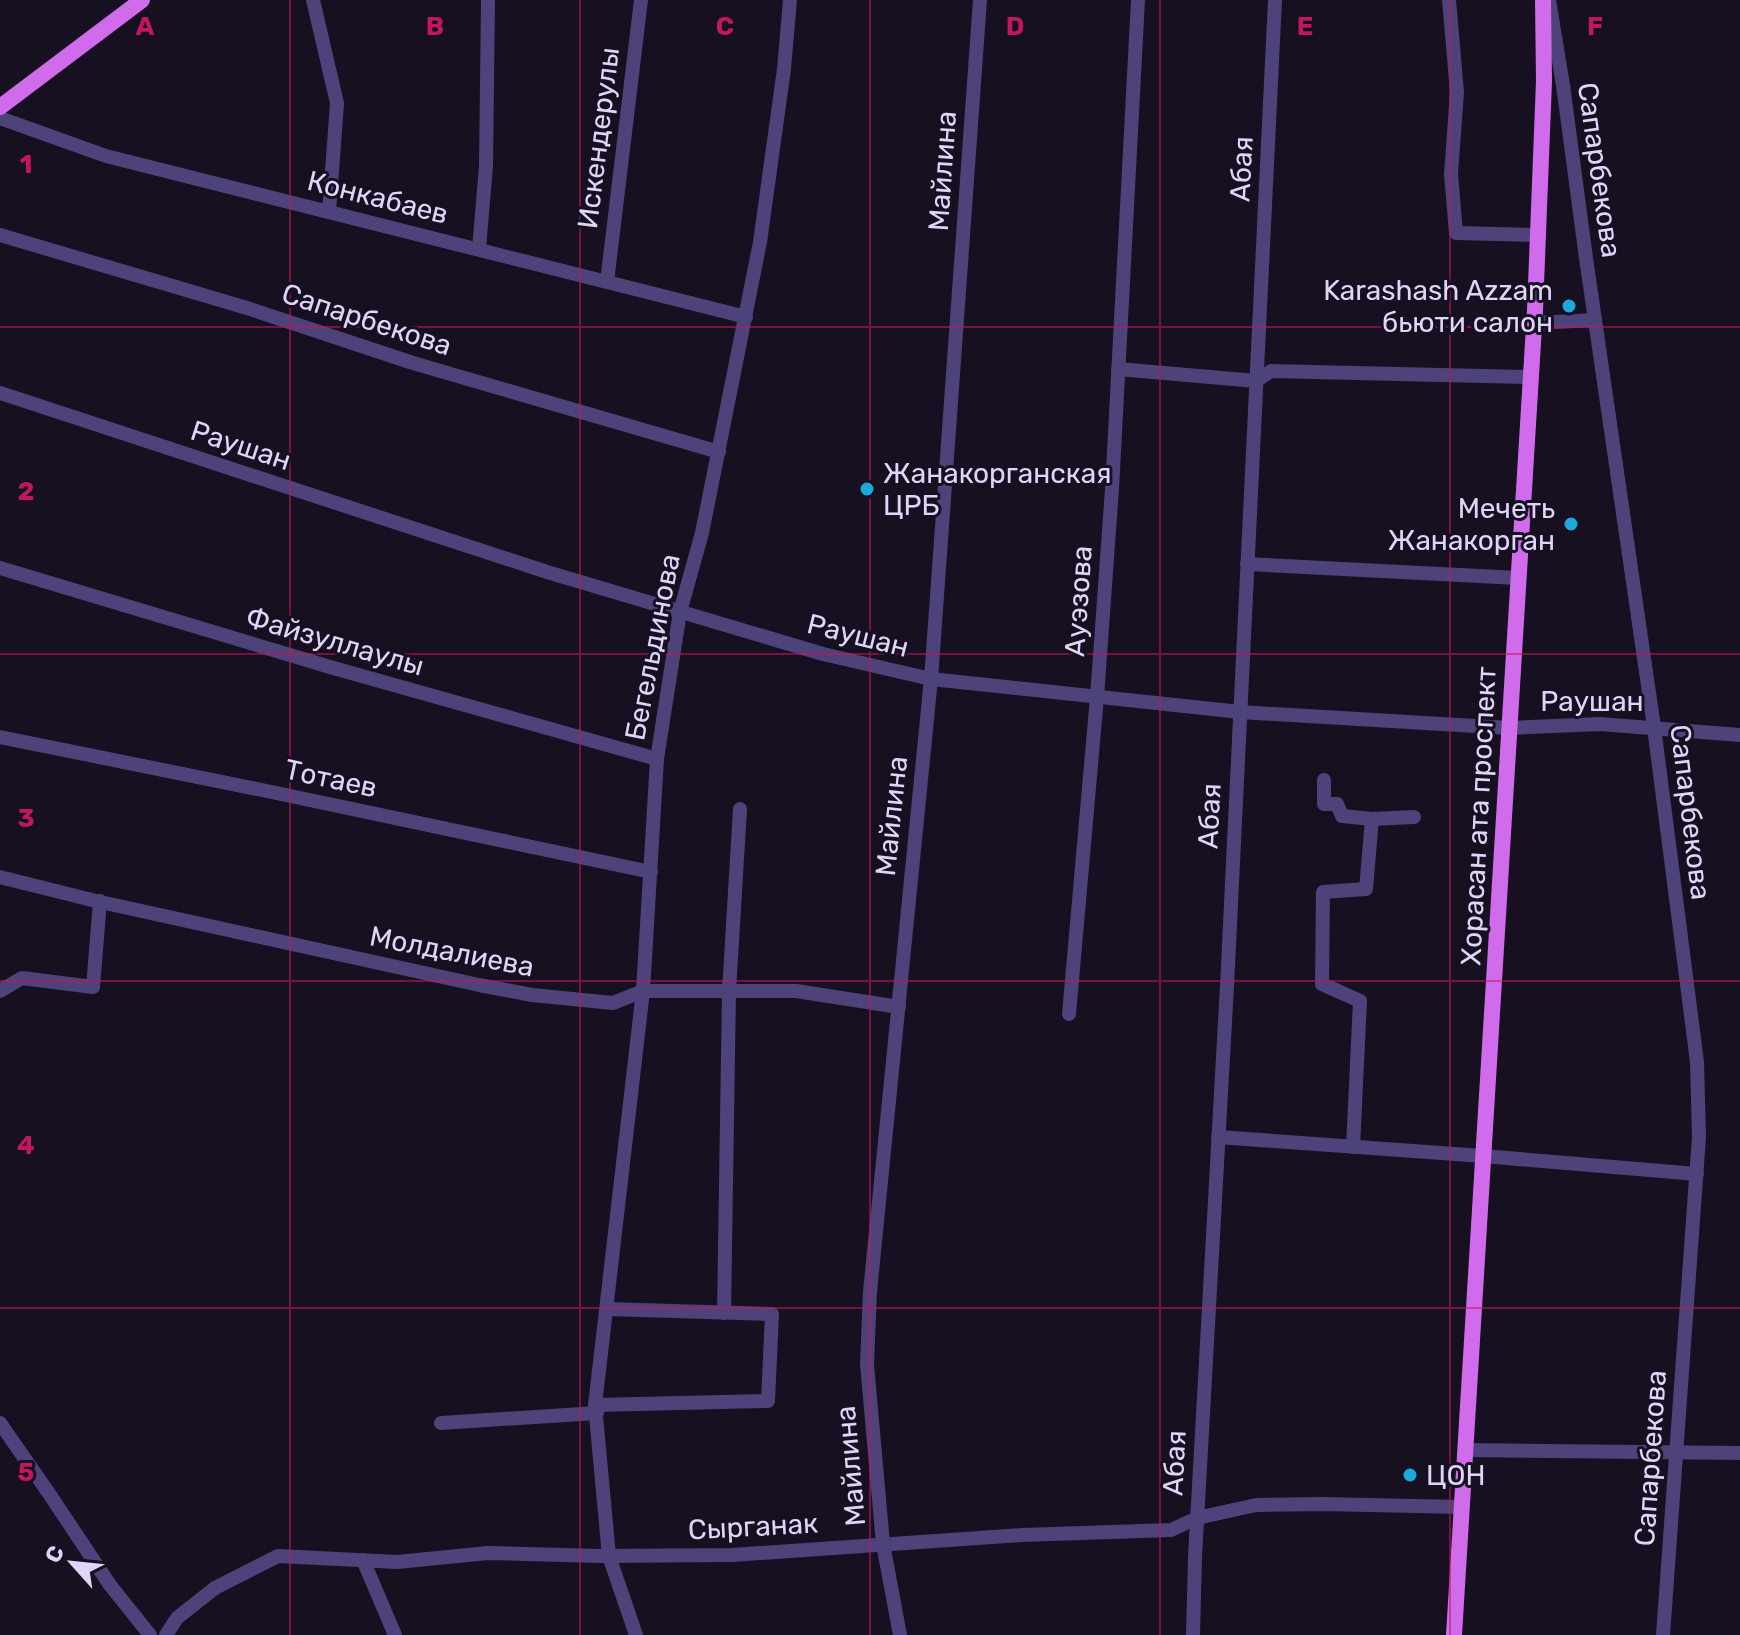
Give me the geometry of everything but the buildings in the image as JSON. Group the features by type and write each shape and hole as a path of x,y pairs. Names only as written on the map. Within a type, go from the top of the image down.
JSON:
{"main road":[{"path":"0,107 142,0"},
{"name":"Хорасан ата проспект","path":"1454,1635 1531,377 1546,0"}],"street":[{"path":"313,0 337,103 329,212"},
{"path":"479,249 486,166 488,0"},
{"name":"Искендерулы","path":"607,282 641,0"},
{"name":"Бегельдинова","path":"636,1635 609,1556 596,1409 643,991 657,759 680,612 702,533 760,242 784,69 790,0"},
{"name":"Майлина","path":"900,1635 883,1544 867,1364 870,1292 931,679 980,0"},
{"name":"Ауэзова","path":"1069,1014 1097,697 1138,0"},
{"name":"Абая","path":"1193,1635 1275,0"},
{"path":"1449,0 1457,92 1451,174 1456,233 1538,235"},
{"name":"Сапарбекова","path":"1546,0 1563,85 1654,727 1697,1062 1697,1174 1663,1635"},
{"name":"Конкабаев","path":"0,118 106,156 746,317"},
{"name":"Сапарбекова","path":"0,235 247,308 413,363 719,452"},
{"path":"1534,323 1595,320"},
{"path":"1118,369 1256,381 1271,371 1531,377"},
{"name":"Раушан","path":"0,393 547,572 823,654 931,679 1240,712 1509,728 1600,724 1740,735"},
{"path":"1247,564 1518,578"},
{"name":"Файзуллаулы","path":"0,568 330,667 657,759"},
{"name":"Тотаев","path":"0,737 651,872"},
{"path":"1324,780 1324,804 1337,804 1342,816 1372,819 1414,817"},
{"path":"724,1313 729,991 740,809"},
{"path":"1353,1147 1360,1001 1322,984 1323,892 1366,889 1372,819"},
{"name":"Молдалиева","path":"0,877 532,995 613,1003 643,991 796,991 899,1007"},
{"path":"0,991 22,978 93,987 100,901"},
{"path":"1218,1137 1697,1174"},
{"path":"441,1423 596,1409 768,1401 772,1314 607,1309"},
{"path":"0,1423 110,1585 150,1635"},
{"path":"1466,1450 1740,1453"},
{"name":"Сырганак","path":"166,1635 177,1618 215,1588 278,1556 397,1562 488,1553 732,1555 1022,1535 1171,1530 1197,1518 1256,1505 1462,1507"},
{"path":"363,1560 395,1635"}],"place":[{"name":"Karashash Azzam бьюти салон","path":"1569,306"},
{"name":"Жанакорганская ЦРБ","path":"867,489"},
{"name":"Мечеть Жанакорган","path":"1571,524"},
{"name":"ЦОН","path":"1410,1475"}]}
